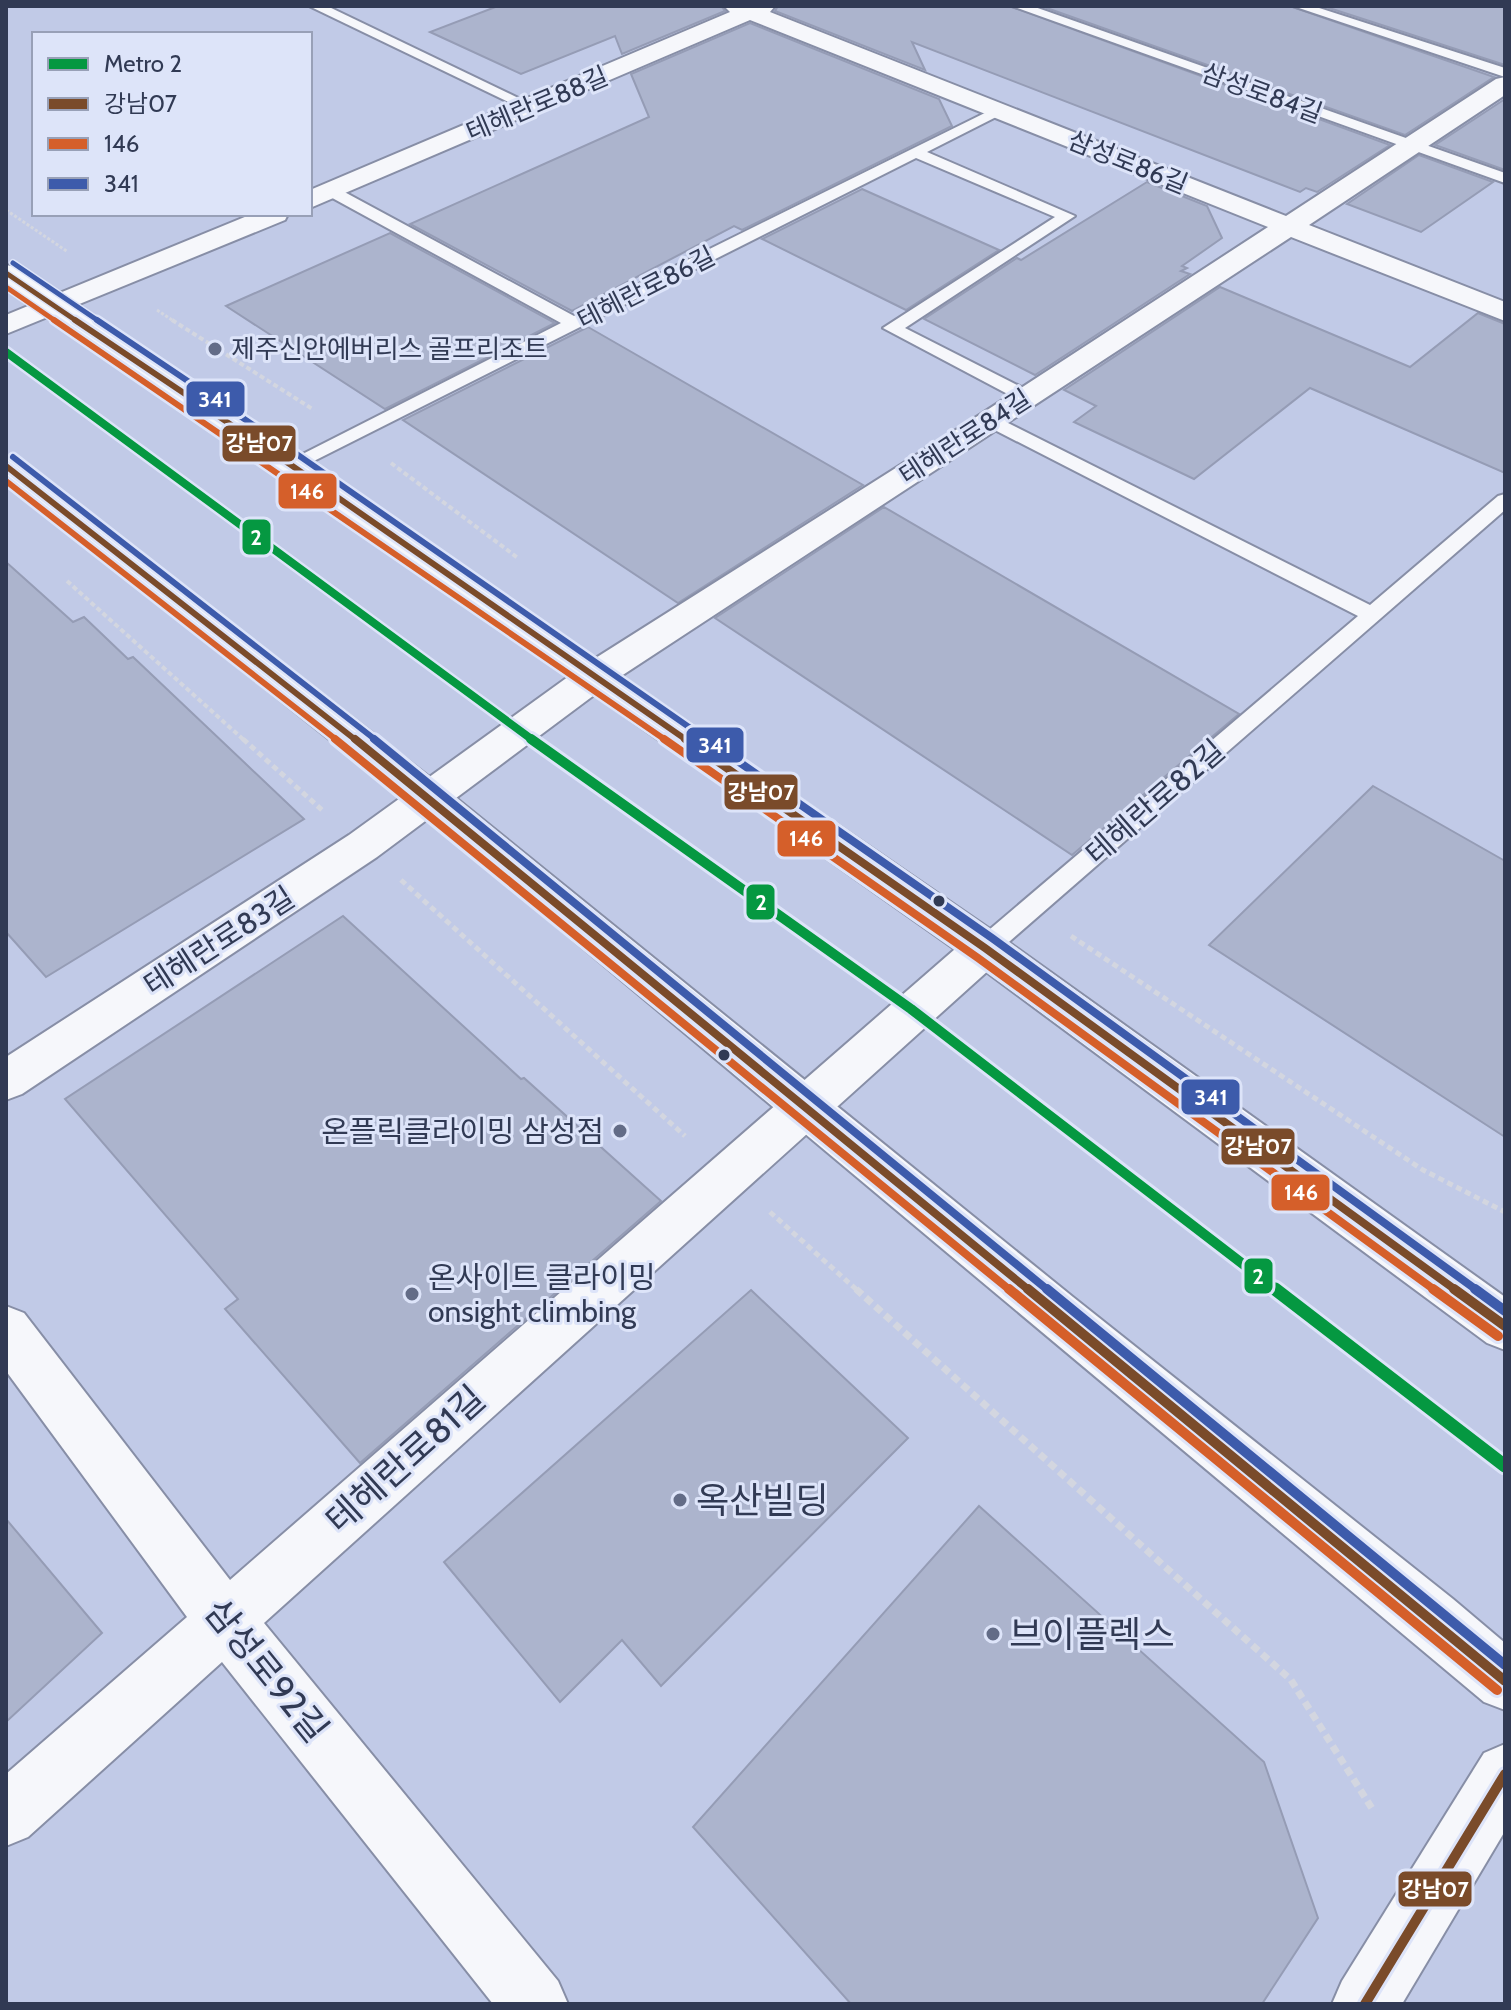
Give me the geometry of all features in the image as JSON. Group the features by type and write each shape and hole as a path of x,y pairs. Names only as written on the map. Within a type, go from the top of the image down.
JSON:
{"street":[{"name":"테헤란로88길","path":"321,195 530,107 750,8"},
{"name":"삼성로86길","path":"750,8 1505,312"},
{"name":"테헤란로84길","path":"431,799 596,675 992,421 1505,84"},
{"path":"6,325 270,216"},
{"path":"6,273 50,306 291,465 596,675 985,948 1505,1326"},
{"path":"6,466 431,799 1505,1681"},
{"name":"테헤란로83길","path":"6,1081 431,799"},
{"name":"테헤란로82길","path":"805,1104 985,948"},
{"name":"테헤란로81길","path":"6,1815 805,1104"},
{"name":"삼성로92길","path":"6,1330 224,1619 535,2004"},
{"path":"1365,2004 1505,1774"}],"lane":[{"path":"316,6 530,107"},
{"name":"삼성로84길","path":"1019,6 1505,178"},
{"path":"1300,6 1505,73"},
{"name":"테헤란로86길","path":"291,465 999,110"},
{"path":"915,152 1067,216 892,328 1027,397"},
{"path":"321,195 575,324"},
{"path":"992,421 1373,615"},
{"name":"테헤란로82길","path":"985,948 1505,500"}],"path":[{"path":"6,210 111,281 353,434 526,564"},
{"path":"1031,909 1423,1170 1505,1212"}],"building":[{"path":"498,6 721,6 725,11 622,54 615,36 521,74 430,32"},
{"path":"778,6 1009,6 1390,145 1317,192 1306,188 1300,192 912,42 925,70 775,11"},
{"path":"1041,6 1290,6 1494,77 1405,135"},
{"path":"1323,6 1505,6 1505,65"},
{"path":"750,23 939,99 952,126 742,230 734,226 572,311 410,224 649,117 631,74"},
{"path":"1505,99 1505,170 1435,145"},
{"path":"1419,155 1493,182 1421,232 1347,204"},
{"path":"1147,182 1207,206 1222,238 1182,266 1187,268 1181,271 1190,274 1035,375 924,319 1017,258 1021,260"},
{"path":"862,189 999,250 906,310 762,239"},
{"path":"390,233 555,323 385,409 226,306"},
{"path":"1220,287 1410,367 1478,313 1505,324 1505,473 1310,388 1194,479 1074,422 1096,406 1064,390"},
{"path":"588,327 863,485 678,603 403,420"},
{"path":"884,507 1239,714 1072,855 715,618"},
{"path":"6,562 73,622 84,617 128,659 133,657 304,819 46,977 6,932"},
{"path":"1373,786 1505,861 1505,1137 1209,945"},
{"path":"343,916 521,1079 524,1078 661,1201 360,1463 225,1309 238,1299 65,1099"},
{"name":"옥산빌딩","path":"751,1290 908,1438 661,1686 622,1640 560,1702 444,1562"},
{"name":"브이플렉스","path":"979,1506 1264,1762 1318,1918 1262,2004 851,2004 693,1827"},
{"path":"6,1519 102,1633 6,1722"}],"metro line":[{"name":"2","path":"6,352 507,722 911,1009 1505,1466"}],"transit line":[{"name":"341","path":"13,263 298,455 992,938 1505,1311"},
{"name":"강남07","path":"6,273 291,465 985,948 1505,1326"},
{"name":"146","path":"6,287 284,475 978,958 1498,1336"},
{"name":"341","path":"13,457 439,790 1505,1665"},
{"name":"강남07","path":"6,466 431,799 1505,1681"},
{"name":"146","path":"6,481 423,808 1497,1690"},
{"name":"강남07","path":"1365,2004 1505,1774"}],"place":[{"name":"제주신안에버리스 골프리조트","path":"215,349"},
{"name":"온플릭클라이밍 삼성점","path":"620,1131"},
{"name":"온사이트 클라이밍 onsight climbing","path":"412,1294"},
{"name":"옥산빌딩","path":"680,1500"},
{"name":"브이플렉스","path":"993,1634"}]}
